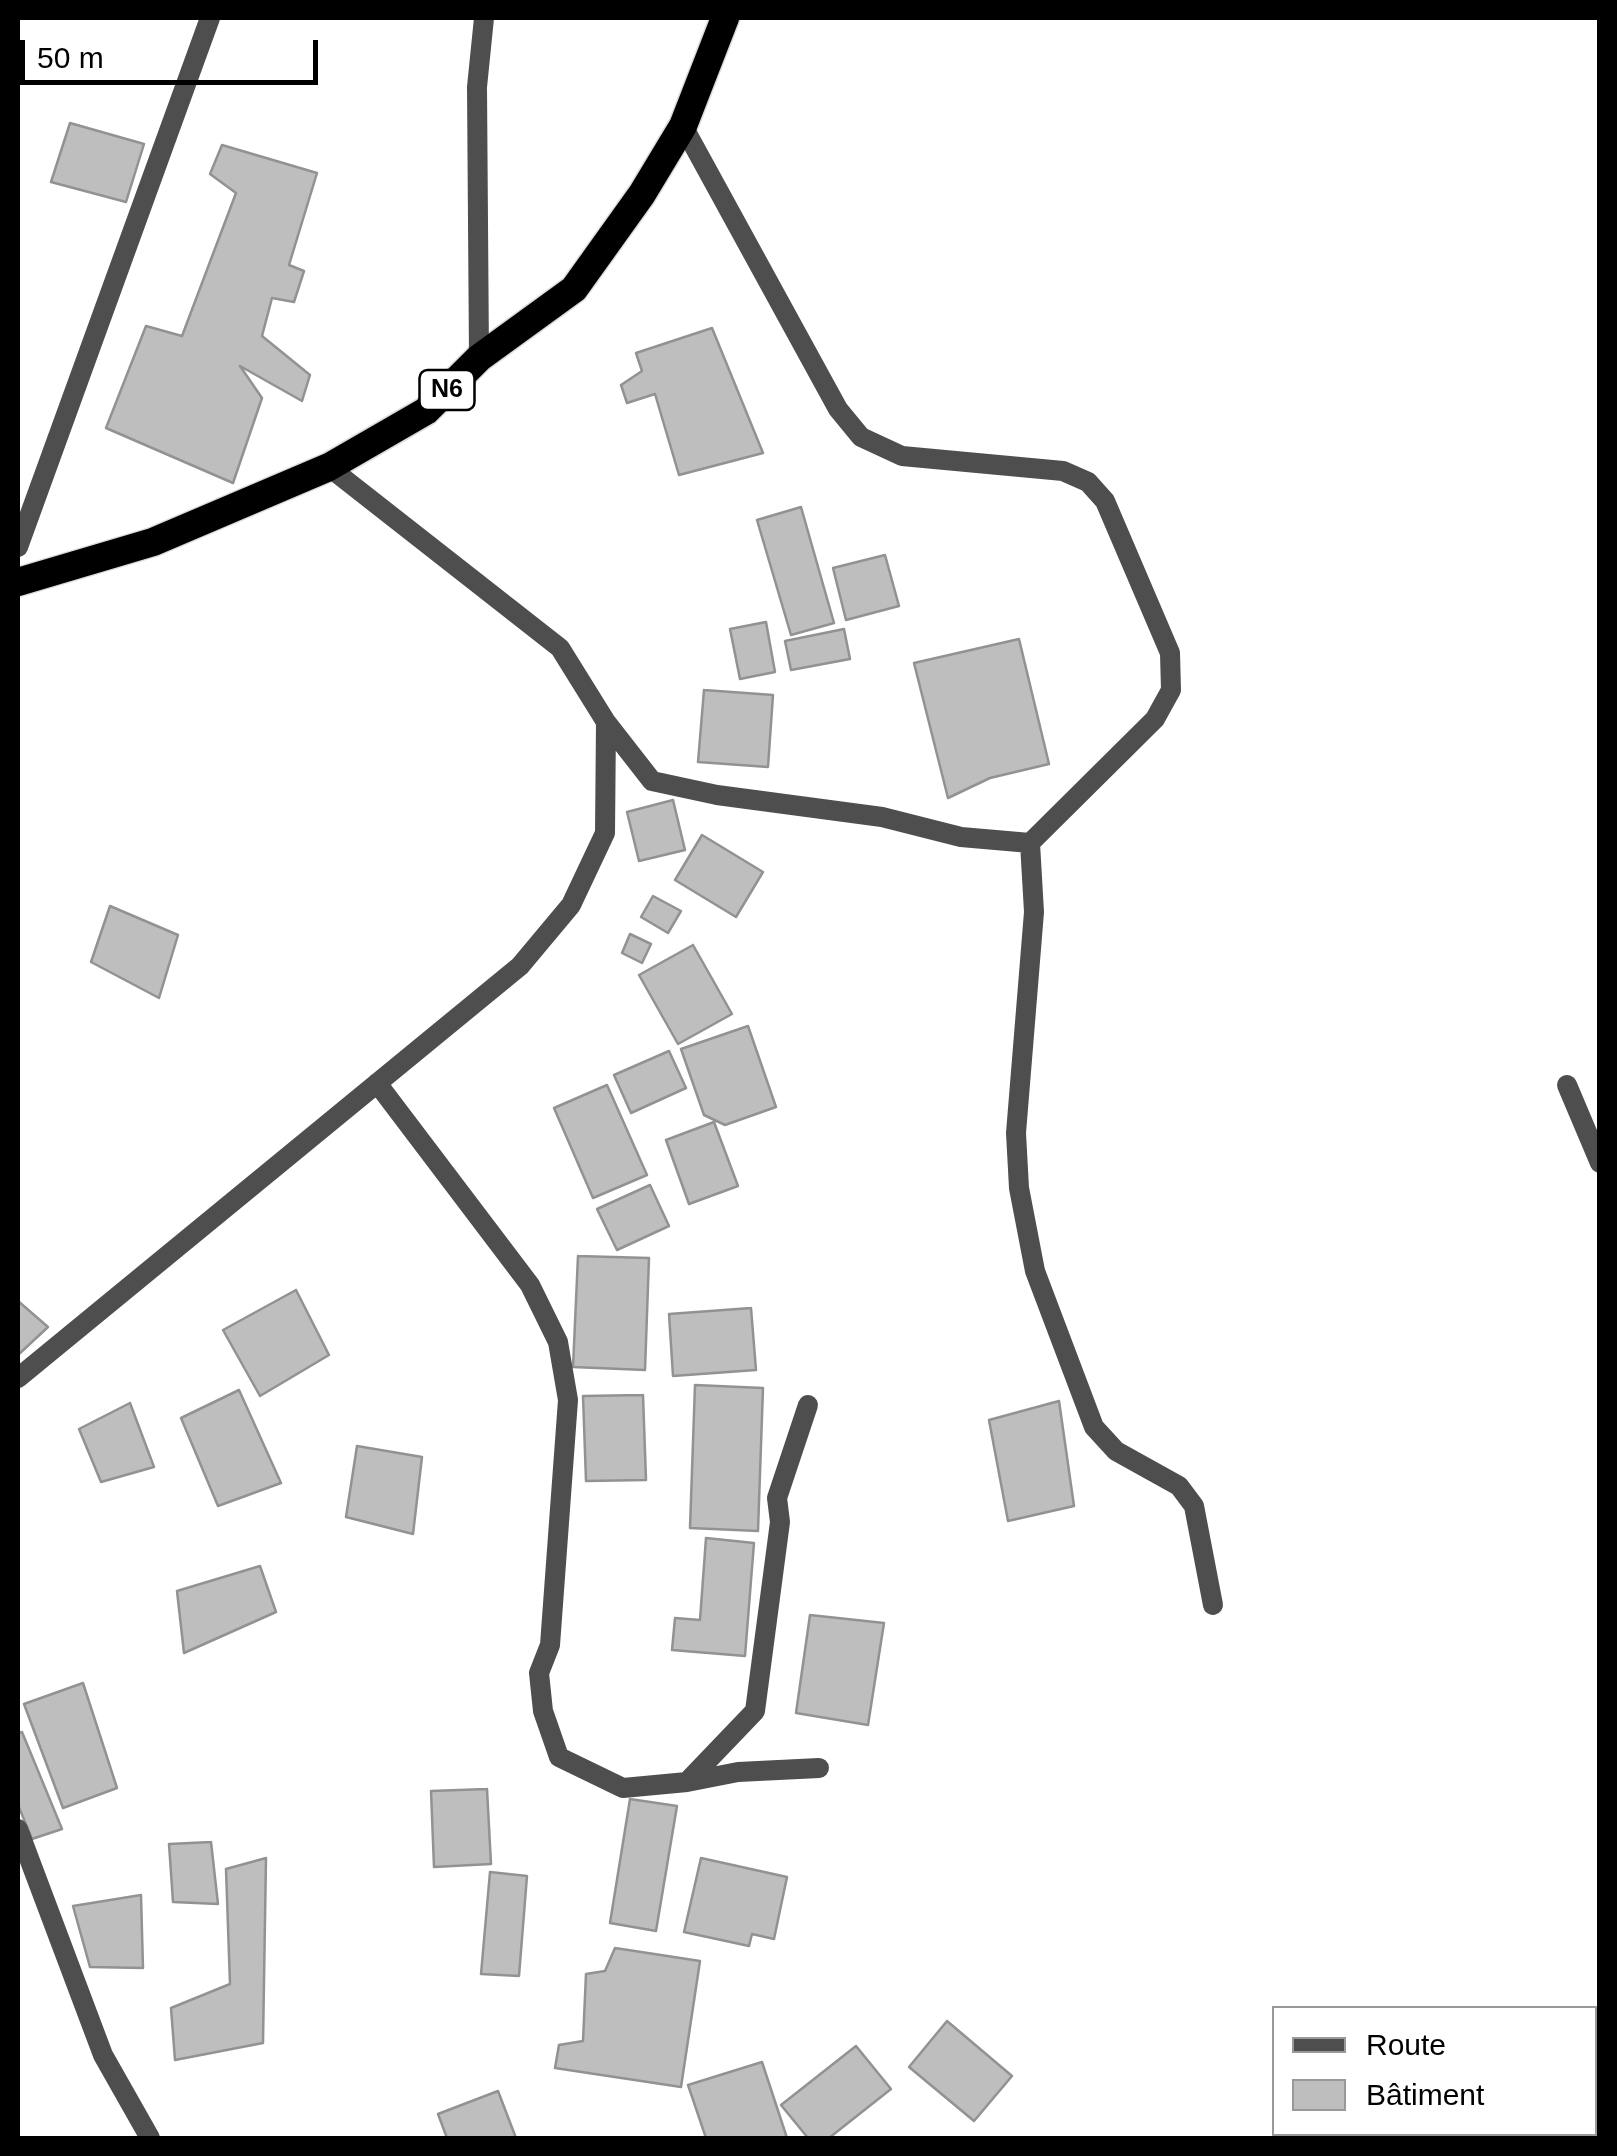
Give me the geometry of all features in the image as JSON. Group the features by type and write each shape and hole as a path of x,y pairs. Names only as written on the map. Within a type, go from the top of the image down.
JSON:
{"highway":[{"name":"N6","path":"18,582 153,542 329,467 426,411 479,358 574,290 684,126 725,18"}],"street":[{"path":"18,547 210,18"},
{"path":"479,358 478,87 484,18"},
{"path":"684,126 838,409 861,437 902,456 1063,472 1088,482 1105,501 1170,653 1172,690 1155,719 1030,843 1034,912 1016,1133 1019,1188 1035,1271 1094,1428 1116,1451 1179,1486 1194,1506 1212,1605"},
{"path":"329,467 560,648 606,722 652,781 717,795 882,817 961,837 1030,843"},
{"path":"18,1378 520,966 571,904 605,833 606,722"},
{"path":"377,1084 530,1285 558,1342 568,1400 550,1645 538,1673 542,1711 559,1757 623,1788 738,1772 819,1768"},
{"path":"1566,1086 1600,1162"},
{"path":"687,1782 755,1710 780,1522 778,1498 808,1405"},
{"path":"18,1829 103,2055 150,2138"}],"building":[{"path":"70,123 144,144 126,202 51,182"},
{"path":"222,145 317,173 289,265 304,271 294,302 272,298 262,336 310,375 302,401 240,366 262,398 233,483 106,428 146,326 182,336 236,193 210,174"},
{"path":"712,328 763,453 679,475 655,394 627,403 621,385 642,371 636,353"},
{"path":"801,507 834,623 791,635 757,520"},
{"path":"885,555 899,606 846,620 833,568"},
{"path":"766,622 775,672 740,679 730,629"},
{"path":"844,629 850,659 791,670 785,641"},
{"path":"1019,639 1049,764 990,778 948,798 914,663"},
{"path":"704,690 773,695 768,767 698,762"},
{"path":"673,800 685,850 639,861 627,812"},
{"path":"702,835 763,872 736,917 675,880"},
{"path":"653,896 681,911 668,933 641,917"},
{"path":"110,906 178,935 159,998 91,962"},
{"path":"630,934 651,944 642,963 622,953"},
{"path":"693,945 732,1014 678,1044 639,975"},
{"path":"748,1026 776,1107 725,1125 704,1115 681,1049"},
{"path":"669,1051 686,1088 631,1113 614,1075"},
{"path":"607,1085 647,1175 593,1198 554,1108"},
{"path":"714,1122 738,1186 689,1204 666,1140"},
{"path":"650,1185 669,1226 617,1250 597,1209"},
{"path":"578,1256 649,1258 645,1370 573,1367"},
{"path":"296,1290 329,1355 260,1396 223,1330"},
{"path":"18,1301 48,1327 18,1355"},
{"path":"751,1308 756,1370 673,1376 669,1314"},
{"path":"695,1385 763,1388 758,1531 690,1528"},
{"path":"239,1390 281,1483 218,1506 181,1418"},
{"path":"643,1395 646,1480 586,1481 583,1396"},
{"path":"1059,1401 1074,1506 1008,1521 989,1420"},
{"path":"130,1403 154,1467 101,1482 79,1429"},
{"path":"357,1446 422,1457 413,1534 346,1517"},
{"path":"706,1538 754,1543 745,1656 672,1650 675,1618 700,1620"},
{"path":"260,1566 276,1612 184,1653 177,1591"},
{"path":"810,1615 884,1623 868,1725 796,1713"},
{"path":"83,1683 117,1788 63,1808 24,1704"},
{"path":"22,1732 62,1829 32,1839 18,1805 18,1733"},
{"path":"487,1789 491,1864 434,1867 431,1791"},
{"path":"630,1799 677,1806 656,1931 610,1923"},
{"path":"211,1842 218,1904 173,1902 169,1844"},
{"path":"266,1858 263,2043 175,2060 171,2008 230,1984 226,1869"},
{"path":"701,1858 787,1877 774,1939 752,1934 749,1946 684,1932"},
{"path":"490,1872 527,1876 519,1976 481,1974"},
{"path":"141,1895 143,1968 90,1967 73,1906"},
{"path":"615,1948 700,1961 681,2087 555,2068 559,2045 583,2041 586,1974 605,1971"},
{"path":"947,2021 1012,2076 974,2121 909,2067"},
{"path":"856,2046 891,2089 829,2138 808,2138 781,2105"},
{"path":"762,2062 787,2138 706,2138 688,2085"},
{"path":"498,2091 516,2138 447,2138 438,2114"}]}
